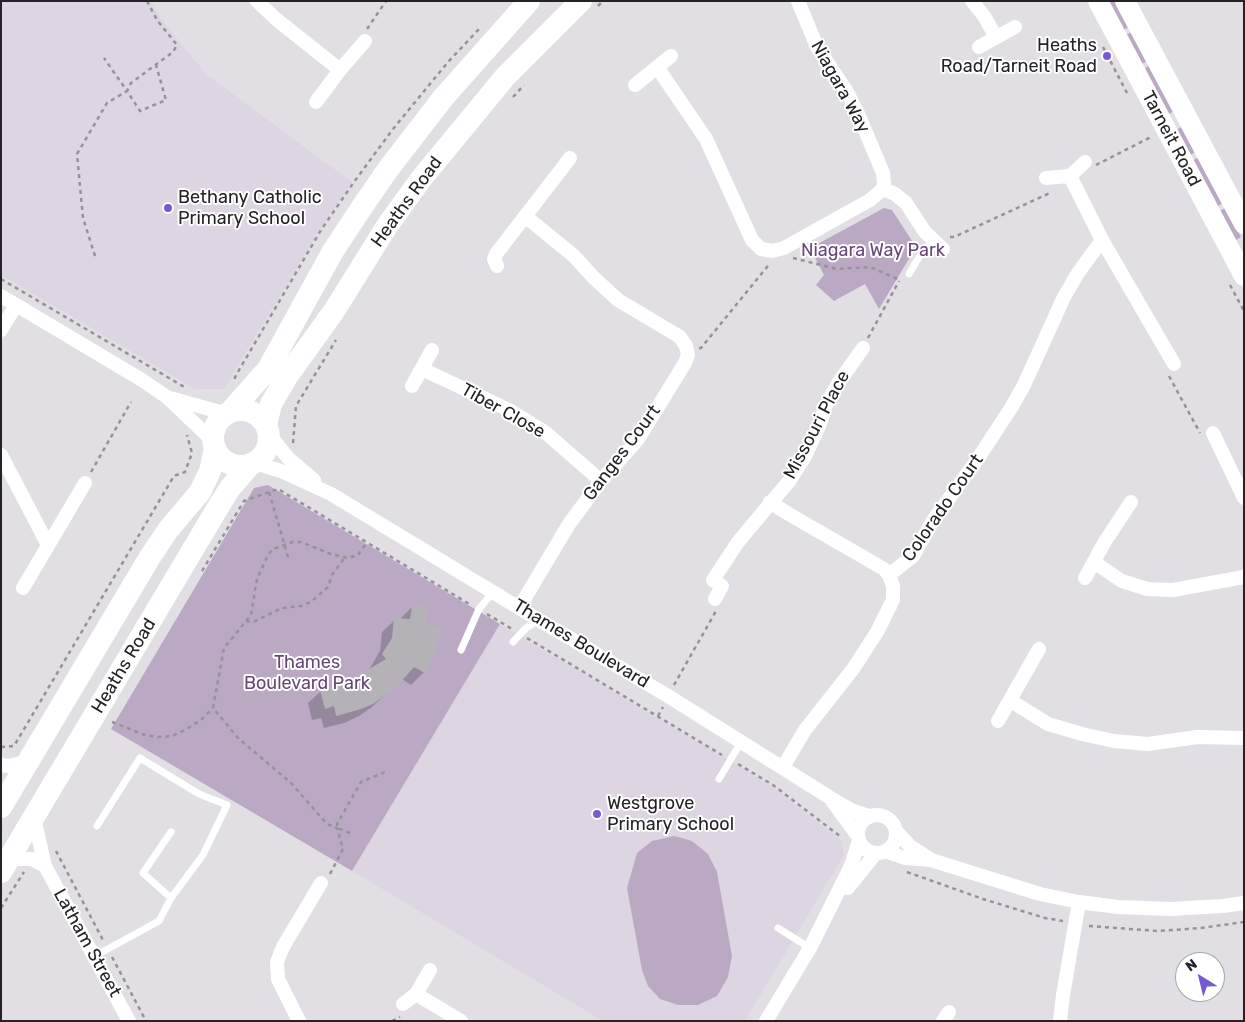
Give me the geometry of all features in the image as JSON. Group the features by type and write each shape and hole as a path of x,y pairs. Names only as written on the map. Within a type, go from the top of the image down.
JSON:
{"main road":[{"name":"Heaths Road","path":"228,413 268,369 333,251 384,175 443,98 529,1"},
{"name":"Tarneit Road","path":"1098,1 1244,276"},
{"name":"Tarneit Road","path":"1125,1 1244,224"},
{"name":"Heaths Road","path":"267,430 271,404 288,375 334,311 387,226 421,179 505,77 588,4"},
{"path":"245,410 261,418 267,430 266,449 253,463 234,465 226,462 214,445 216,426 228,413 245,410"},
{"name":"Heaths Road","path":"1,806 150,557 168,530 200,492 210,471 214,445"},
{"name":"Heaths Road","path":"5,865 220,504 230,488 253,463"}],"street":[{"path":"257,1 276,19 340,70"},
{"name":"Niagara Way","path":"798,1 817,47 847,92 859,116 883,173 884,183 882,189"},
{"path":"972,1 984,16 996,37"},
{"path":"980,47 1015,27"},
{"path":"316,102 365,40"},
{"path":"635,85 671,56"},
{"path":"657,67 706,139 754,243 761,249 772,251 784,248 870,200 882,189 895,194 906,204 925,232 938,245"},
{"path":"497,266 494,259 494,248 525,216 570,157"},
{"path":"1046,178 1077,173 1102,240 1174,364"},
{"path":"525,216 574,256 618,300 680,337 687,350"},
{"name":"Colorado Court","path":"784,767 805,730 853,669 881,624 893,600 894,586 889,575 913,556 934,519 977,460 1011,408 1024,385 1064,297 1078,273 1102,240"},
{"path":"1,296 167,397 214,445"},
{"path":"1,330 16,305"},
{"name":"Missouri Place","path":"722,586 713,580 729,559 738,542 790,480 820,426 826,405 838,382 863,345"},
{"path":"412,386 432,350"},
{"name":"Ganges Court","path":"519,608 569,524 601,481 638,439 685,363 687,350"},
{"name":"Tiber Close","path":"422,369 509,410 546,433 601,481"},
{"path":"167,397 228,413"},
{"name":"Thames Boulevard","path":"267,430 288,458 331,494"},
{"path":"1212,432 1244,498"},
{"path":"1,455 48,545"},
{"name":"Thames Boulevard","path":"253,463 281,471 331,494 668,696 853,811 869,816"},
{"path":"23,588 85,483"},
{"path":"1085,578 1131,500"},
{"path":"770,502 884,569 889,575"},
{"path":"1095,563 1122,581 1147,589 1172,590 1244,577"},
{"path":"714,599 722,586"},
{"path":"998,721 1040,649"},
{"path":"1011,701 1048,724 1114,741 1148,744 1197,737 1244,738"},
{"path":"1,765 8,766 29,761"},
{"name":"Thames Boulevard","path":"830,797 858,838"},
{"path":"766,1021 826,919 851,866 860,824 869,816 881,815 886,817 910,846 931,860"},
{"name":"Latham Street","path":"34,818 45,866 129,1021"},
{"path":"826,919 860,871 880,852 894,843 896,831"},
{"path":"858,838 866,850 906,858 931,860 1040,894 1079,902 1118,907 1170,910 1223,906 1244,902"},
{"path":"5,865 32,859 45,866"},
{"path":"299,1021 278,979 277,962 283,947 321,883"},
{"path":"1060,1021 1079,902"},
{"path":"403,1004 416,994 430,970"},
{"path":"416,994 461,1021"}],"lane":[{"path":"909,274 919,257 938,245"},
{"path":"461,650 479,609 493,592"},
{"path":"513,642 526,628 539,620"},
{"path":"719,779 741,742"},
{"path":"95,956 159,921 171,898 203,855 227,805 199,794 140,758 97,826"},
{"path":"170,832 143,873 171,898"},
{"path":"778,928 810,948"}],"path":[{"path":"96,256 83,218 77,154 107,103 173,52 177,45 157,20 147,1"},
{"path":"365,40 362,37 386,1"},
{"path":"588,4 602,1"},
{"path":"104,58 140,111 166,100 156,65"},
{"path":"510,101 529,79"},
{"path":"938,245 941,234 954,238 1057,189 1068,193 1077,173 1151,137"},
{"path":"687,350 702,348 767,267 772,251"},
{"path":"790,258 837,269 870,267 900,280"},
{"path":"863,345 900,280 909,274"},
{"path":"1,279 187,389"},
{"path":"292,449 296,406 338,338"},
{"path":"1174,364 1212,432"},
{"path":"236,381 240,377"},
{"path":"85,483 131,402"},
{"path":"1,747 14,746 174,476 185,472 192,453 186,434"},
{"path":"110,725 112,722 144,735 172,736 186,730 201,720 213,708 224,648 251,615 257,579 262,566 273,549 301,542 331,554 348,558 358,555 367,542 278,489 244,502 201,573"},
{"path":"269,492 289,560"},
{"path":"246,621 253,622 282,608 302,606 311,602 328,587 332,575 345,557"},
{"path":"672,687 710,625 723,598 722,586"},
{"path":"213,708 238,738 291,783 327,824 350,833"},
{"path":"321,883 333,870 343,849 337,824 361,782 385,772"},
{"path":"54,846 104,942"},
{"path":"1,908 32,859"},
{"path":"109,950 146,1021"}],"shaded area":[{"name":"Bethany Catholic Primary School","path":"1,1 150,1 160,18 207,75 352,182 317,234 224,389 195,389 1,275"},
{"name":"Westgrove Primary School","path":"500,624 772,786 842,841 844,855 745,1021 603,1021 352,871"}],"green space":[{"path":"1105,1 1116,1 1130,27 1121,33"},
{"path":"1132,32 1148,61 1139,65 1123,36"},
{"path":"1150,65 1174,111 1166,116 1142,70"},
{"path":"1183,126 1196,152 1188,156 1174,131"},
{"path":"1199,157 1223,203 1215,208 1190,162"},
{"name":"Niagara Way Park","path":"884,208 892,210 916,247 879,309 865,284 834,301 816,285 824,275 810,248"},
{"path":"1226,208 1241,237 1233,242 1217,212"},
{"name":"Thames Boulevard Park","path":"268,485 500,624 352,871 111,729 254,488"},
{"path":"674,836 692,841 708,854 717,872 732,956 728,977 717,996 698,1005 678,1005 660,999 648,986 642,970 627,888 637,853 652,841"}],"building":[{"path":"412,606 425,606 426,625 441,626 437,650 425,673 414,667 387,694 373,704 358,710 336,716 334,706 325,709 320,690 349,681 386,659 382,654 392,638 394,618 410,619"}],"place":[{"name":"Heaths Road/Tarneit Road","path":"1107,56"},
{"name":"Bethany Catholic Primary School","path":"168,208"},
{"name":"Westgrove Primary School","path":"597,814"}]}
